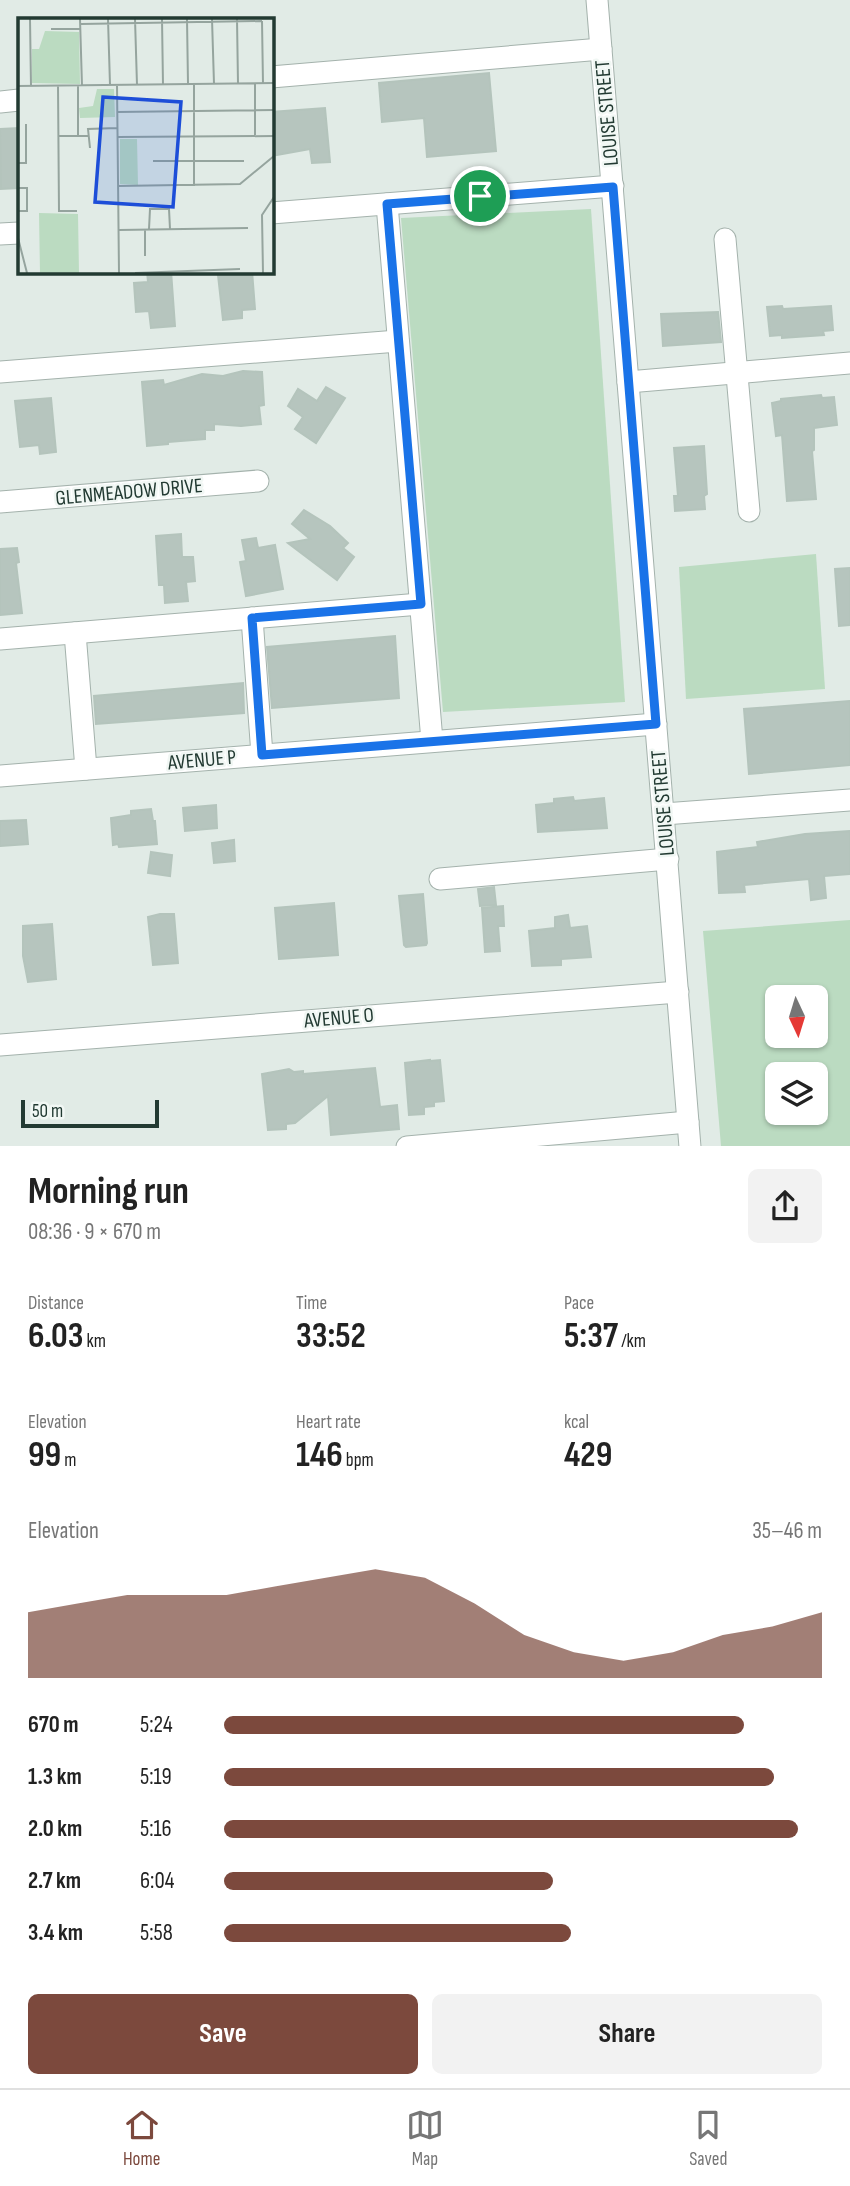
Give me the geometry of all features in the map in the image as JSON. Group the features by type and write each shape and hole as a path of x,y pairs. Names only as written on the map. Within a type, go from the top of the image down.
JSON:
{"street":[{"name":"LOUISE STREET","path":"597,0 690,1146"},
{"path":"273,77 601,49"},
{"path":"0,102 18,100"},
{"path":"273,213 613,187"},
{"path":"387,204 432,741"},
{"path":"0,234 18,233"},
{"path":"725,239 750,511"},
{"path":"0,372 398,341"},
{"path":"628,383 850,363"},
{"name":"GLENMEADOW DRIVE","path":"0,502 258,481"},
{"path":"0,639 421,604"},
{"path":"252,618 262,755"},
{"path":"75,633 86,769"},
{"name":"AVENUE P","path":"0,776 656,724"},
{"path":"664,814 850,800"},
{"path":"440,879 668,859"},
{"name":"AVENUE O","path":"0,1045 678,992"},
{"path":"407,1146 688,1122"}],"green space":[{"path":"591,209 625,702 443,712 401,218"},
{"path":"816,554 825,689 686,699 679,567"},
{"path":"850,920 850,1146 721,1146 703,931"}],"building":[{"path":"489,73 496,151 427,157 424,118 382,122 379,83"},
{"path":"325,108 330,162 312,163 310,149 273,156 273,112"},
{"path":"18,128 18,188 1,189 0,129"},
{"path":"147,273 171,273 175,326 151,328 149,311 136,312 134,283 148,282"},
{"path":"252,273 255,309 242,310 242,318 223,320 218,275"},
{"path":"782,306 783,309 831,306 833,330 823,331 824,335 782,338 782,335 770,336 767,307"},
{"path":"718,312 721,342 663,346 661,314"},
{"path":"243,371 262,372 264,405 259,406 261,424 214,424 214,430 205,430 205,439 147,446 142,382 163,380 164,385 202,374 223,376"},
{"path":"326,387 345,398 316,443 295,429 303,417 288,406 298,389 317,401"},
{"path":"821,395 822,398 834,397 837,425 814,428 812,451 816,499 787,501 782,435 776,436 772,403 781,399"},
{"path":"51,398 56,452 40,454 39,445 20,447 15,401"},
{"path":"704,446 707,494 704,496 705,509 675,511 674,496 678,496 674,448"},
{"path":"304,510 330,526 348,543 343,548 354,557 337,580 288,543 310,539 292,524"},
{"path":"181,534 182,557 193,557 195,581 186,582 188,601 165,603 164,585 159,585 156,536"},
{"path":"256,538 258,548 275,545 283,589 246,596 240,562 246,561 242,540"},
{"path":"17,548 19,562 16,563 22,613 0,615 0,549"},
{"path":"850,568 850,625 839,626 835,569"},
{"path":"395,636 399,698 272,708 267,647"},
{"path":"243,683 244,713 96,724 94,696"},
{"path":"850,701 850,765 749,774 744,709"},
{"path":"573,797 574,801 604,798 607,828 538,832 536,805"},
{"path":"216,805 217,828 185,831 183,808"},
{"path":"151,809 157,844 119,847 118,844 113,845 111,818 131,815 131,811"},
{"path":"26,820 28,844 0,846 0,821"},
{"path":"850,831 850,874 824,876 826,898 811,900 809,879 744,885 745,892 719,893 717,852 758,847 757,842 805,834"},
{"path":"234,840 235,861 214,863 212,843"},
{"path":"151,852 172,855 170,876 148,873"},
{"path":"494,887 496,905 480,906 478,889"},
{"path":"423,894 427,943 406,947 399,896"},
{"path":"334,903 338,955 279,959 275,908"},
{"path":"503,906 504,926 498,926 500,951 485,952 482,908"},
{"path":"174,914 178,963 153,965 148,917"},
{"path":"568,915 570,928 587,926 591,957 561,959 561,965 532,966 529,931 555,928 555,917"},
{"path":"52,924 56,979 28,982 23,956 23,926"},
{"path":"440,1060 444,1101 424,1107 424,1114 409,1115 405,1063"},
{"path":"375,1068 380,1107 397,1105 399,1129 331,1135 328,1096 295,1123 286,1124 286,1129 268,1130 262,1074 289,1069 294,1072 303,1071 303,1074"}],"route":[{"path":"613,187 656,724 262,755 252,618 421,604 387,204 480,196 613,187"}]}
